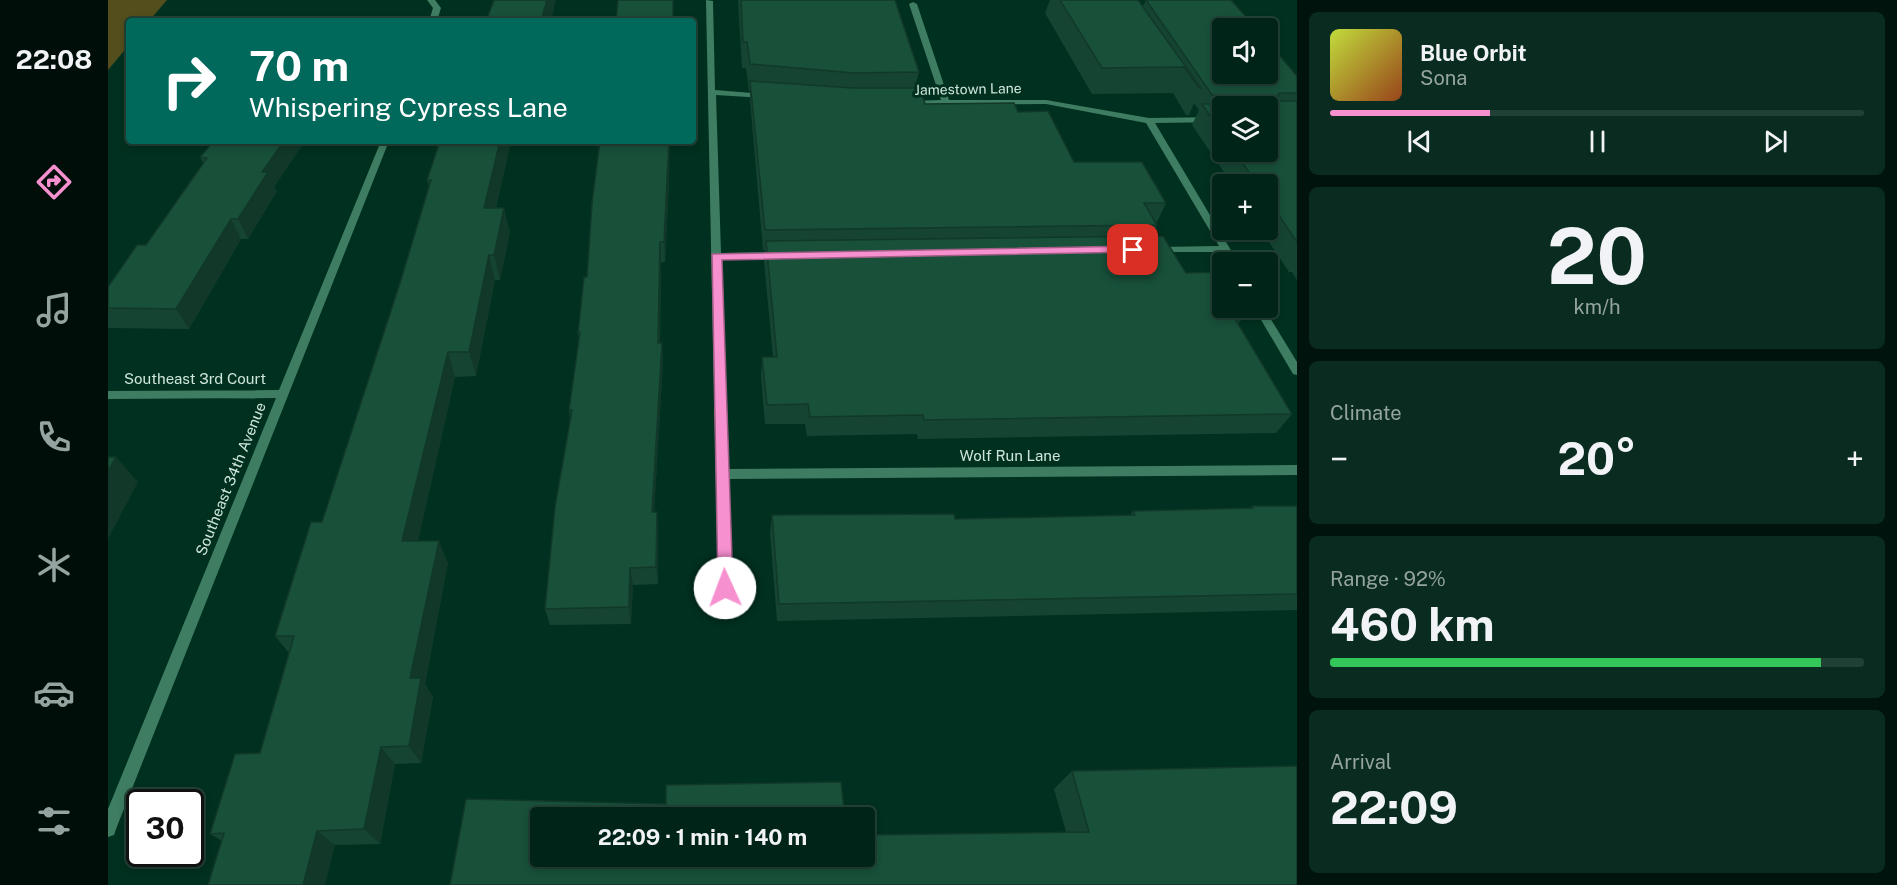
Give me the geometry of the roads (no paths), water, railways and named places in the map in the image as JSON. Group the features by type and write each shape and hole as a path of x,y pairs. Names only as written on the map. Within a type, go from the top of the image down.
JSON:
{"street":[{"path":"431,0 437,8 434,18"},
{"path":"709,1 725,588"},
{"path":"913,4 946,103"},
{"path":"711,92 771,97"},
{"name":"Jamestown Lane","path":"898,103 1046,102 1149,121 1196,116 1212,118"},
{"path":"1149,121 1227,252"},
{"name":"Southeast 34th Avenue","path":"108,829 385,144"},
{"path":"1143,250 1225,249"},
{"path":"716,256 789,255"},
{"path":"1265,318 1297,371"},
{"name":"Southeast 3rd Court","path":"108,395 283,394"},
{"name":"Wolf Run Lane","path":"722,474 1297,470"}]}
